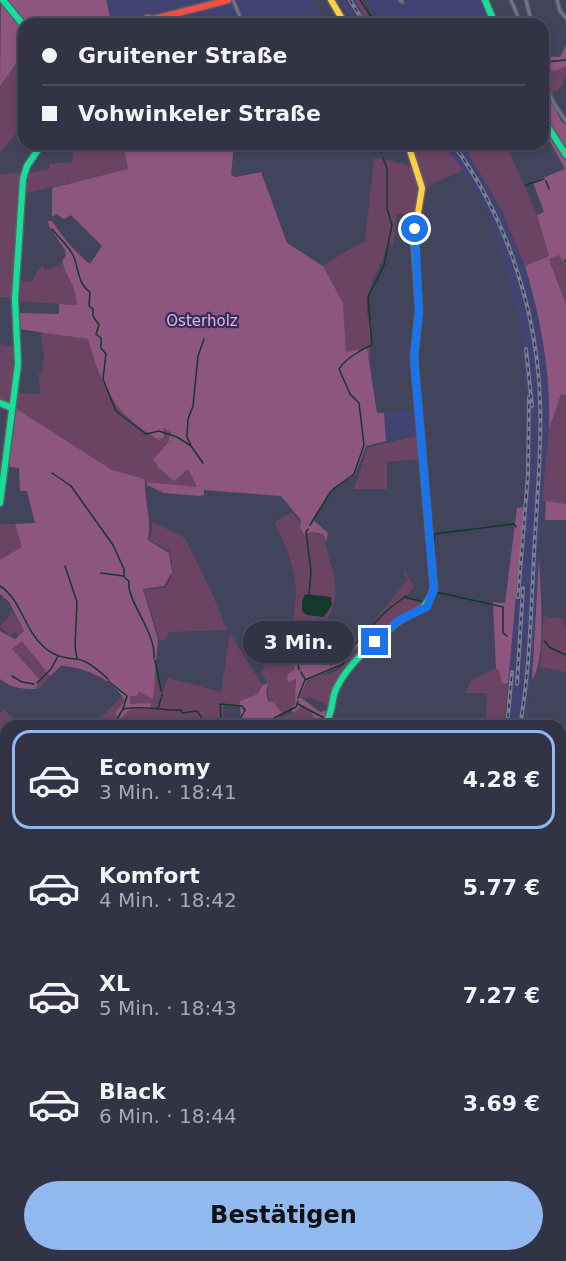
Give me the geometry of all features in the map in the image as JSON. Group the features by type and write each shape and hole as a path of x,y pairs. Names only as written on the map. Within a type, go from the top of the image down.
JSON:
{"street":[{"path":"3,0 18,19"},
{"path":"158,18 228,0"},
{"path":"233,0 240,18"},
{"path":"331,0 342,18"},
{"path":"485,0 492,18"},
{"path":"511,0 518,18"},
{"path":"526,0 530,18"},
{"path":"557,0 560,11 566,18"},
{"path":"549,92 566,122"},
{"path":"549,128 566,155"},
{"path":"0,503 18,354 15,299 23,179 27,166 38,150"},
{"path":"328,720 332,714 335,689 346,672 396,623 427,607 434,593 414,358 419,310 414,237 422,188 410,150"},
{"path":"0,404 12,408"}],"shaded area":[{"path":"106,0 313,0 323,18 110,18"},
{"path":"339,0 355,0 366,18 350,18"},
{"path":"355,0 362,0 372,18 366,18"},
{"path":"366,0 482,0 489,18 377,18"},
{"path":"17,61 18,131 0,153 0,86"},
{"path":"566,66 566,75 564,82 552,93 549,86 549,71"},
{"path":"72,150 124,150 129,169 23,194 27,173 49,169 49,164 73,162"},
{"path":"411,150 448,150 463,170 424,188"},
{"path":"448,150 467,150 501,209 525,266 547,359 551,392 527,720 506,720 524,502 527,403 522,333 490,217 463,170"},
{"path":"467,150 509,150 537,215 549,256 525,266 501,209"},
{"path":"379,158 414,167 421,188 416,216 397,213 393,246 388,244 369,291 367,310 369,321 372,322 369,364 367,348 346,352 343,303 323,266 356,245 365,242 374,159"},
{"path":"21,173 12,298 0,297 0,175"},
{"path":"559,255 566,265 566,304 549,258"},
{"path":"63,264 76,287 77,305 16,301 17,280 32,282 38,270 43,266 45,270"},
{"path":"41,332 88,339 105,386 120,410 159,440 163,428 171,432 168,443 154,458 188,469 197,487 147,482 145,479 112,470 15,408 17,393 40,394 39,373 42,372 44,355"},
{"path":"0,344 14,346 11,393 6,404 0,402"},
{"path":"561,394 566,395 566,504 542,501 549,429"},
{"path":"418,411 421,435 406,435 386,441 384,413"},
{"path":"419,435 422,459 387,462 387,489 354,489 367,448"},
{"path":"292,512 301,522 300,527 317,535 323,534 336,588 335,599 325,623 331,623 357,640 350,652 331,665 318,655 325,637 325,624 293,620 296,593 293,570 275,522"},
{"path":"153,522 185,538 227,630 169,632 165,641 160,640 144,590 165,588 170,579 172,566 170,551 150,540"},
{"path":"0,524 15,524 23,547 0,560"},
{"path":"402,566 414,587 405,598 423,603 423,606 393,624 365,647 342,674 327,705 312,698 302,698 301,695 307,683 320,675 337,671 351,658 374,627 372,624 407,580"},
{"path":"305,594 331,597 332,605 324,617 307,615 302,611"},
{"path":"12,611 24,631 19,636 14,632 10,635 0,627"},
{"path":"544,616 563,619 566,632 566,672 540,667"},
{"path":"230,633 262,685 258,694 240,701 240,705 223,706 222,720 98,720 123,696 130,709 150,709 150,703 130,705 130,696 153,683 155,671 160,692 163,691 168,678 221,692"},
{"path":"283,634 296,641 294,667 296,696 293,707 282,713 271,704 268,697 268,683 261,673"},
{"path":"22,640 50,676 39,689 35,689 39,680 12,649"},
{"path":"496,668 499,670 502,683 508,684 505,720 486,720 487,693 466,693 471,680"},
{"path":"300,706 311,712 316,720 278,720 294,713"},
{"path":"4,710 16,720 0,720 0,713"}],"green space":[{"path":"1,0 18,22 18,62 0,86"},
{"path":"5,0 106,0 110,18 19,18"},
{"path":"566,45 566,66 549,71 549,56 560,57"},
{"path":"549,94 561,121 566,125 566,151 549,124"},
{"path":"549,133 566,160 566,265 559,255 549,259 566,304 566,395 561,394 549,429 547,367 536,306 525,266 549,256 537,215 544,212 533,182 565,169 549,140"},
{"name":"Osterholz","path":"124,150 233,150 231,175 236,177 261,172 287,243 323,266 343,303 346,352 367,348 377,413 384,413 386,441 366,446 355,475 334,487 313,520 328,533 326,542 323,534 310,532 304,535 300,527 301,520 281,496 204,490 204,495 199,496 164,493 147,485 147,482 197,487 188,469 174,481 159,468 153,459 168,443 171,432 163,428 164,437 159,440 120,410 105,386 88,339 18,329 17,313 59,314 59,304 77,305 75,292 62,261 66,255 65,250 48,221 52,221 69,244 90,264 102,246 71,215 64,219 56,214 52,217 52,188 128,169"},
{"path":"15,408 112,470 145,479 148,540 169,553 172,572 164,586 143,589 158,639 153,699 139,691 137,696 130,696 130,704 151,703 150,709 130,709 119,720 115,713 125,701 114,687 88,672 69,667 61,666 50,676 22,641 12,649 40,680 35,689 16,687 0,679 0,631 15,639 24,631 9,602 0,594 0,560 22,547 15,524 35,523 27,491 20,491 19,468 6,466"},
{"path":"546,501 566,504 566,520 545,520"},
{"path":"524,507 508,684 502,683 499,670 496,668 493,602 505,603 517,508"},
{"path":"539,557 541,639 537,670 532,680"},
{"path":"293,620 325,624 317,654 331,666 346,657 372,624 374,627 343,665 307,681 300,697 320,712 332,709 326,720 315,720 311,712 301,706 294,713 291,710 295,703 296,679 288,682 287,680 288,674 294,670 296,641 283,634"},
{"path":"268,683 266,693 268,701 274,703 282,713 276,720 241,720 240,701 258,694 262,685"}],"waterway":[{"path":"360,0 372,18"},
{"path":"549,62 566,60"},
{"path":"310,525 331,491 354,474 364,445 359,403 350,394 339,369 354,355 372,345 368,297 384,265 392,225 387,208 387,168 383,158"},
{"path":"526,185 544,179"},
{"path":"546,181 549,189"},
{"path":"52,229 71,251 80,280 90,292 89,306 93,309 93,316 99,325 96,334 101,338 101,348 106,354 103,379 116,411 146,434 159,431 177,437 191,446 203,463"},
{"path":"191,446 187,437 188,419 193,406 198,356 204,339"},
{"path":"52,473 71,486 113,545 124,569 124,577 129,581 132,598 151,637 154,658"},
{"path":"436,586 434,534 514,524 516,527"},
{"path":"308,529 306,532 311,571 309,595"},
{"path":"65,566 77,602 75,646 77,659"},
{"path":"101,573 123,576"},
{"path":"0,586 13,598 31,631 47,649 59,656 85,662 108,679"},
{"path":"432,602 436,592 503,607 503,633 507,636"},
{"path":"298,698 305,680 343,664 357,642 386,611 406,596 426,602"},
{"path":"299,670 296,654 303,628"},
{"path":"544,640 549,647 566,655"},
{"path":"37,683 51,669 58,656"},
{"path":"155,660 161,691"},
{"path":"301,672 305,679"},
{"path":"12,676 22,682 34,684"},
{"path":"108,681 127,696 123,709"},
{"path":"158,709 161,698"},
{"path":"274,720 296,707 298,701"},
{"path":"219,720 220,704 242,706 245,710 240,719 244,720"},
{"path":"298,704 326,719"},
{"path":"116,720 123,709 138,708 181,710 182,713 197,711 204,720"}],"railway":[{"path":"350,0 361,18"},
{"path":"457,150 487,198 512,256 530,318 539,381 539,468 528,662 521,720"},
{"path":"526,349 532,406"},
{"path":"518,597 528,475 529,397"},
{"path":"517,684 523,588"},
{"path":"508,720 512,672"}],"traffic: fast":[{"path":"3,0 18,19"},
{"path":"485,0 492,18"},
{"path":"549,128 566,155"},
{"path":"0,503 18,364 15,299 23,179 27,166 38,150"},
{"path":"327,720 335,692 348,670 378,638 401,620 421,609 434,589 414,358 419,310 414,238"},
{"path":"0,403 12,408"}],"traffic: slow":[{"path":"331,0 342,18"},
{"path":"410,150 422,188 414,238"}],"traffic: jam":[{"path":"158,18 228,0"}],"route":[{"path":"375,642 399,620 427,607 434,589 414,358 419,310 415,229"}]}
